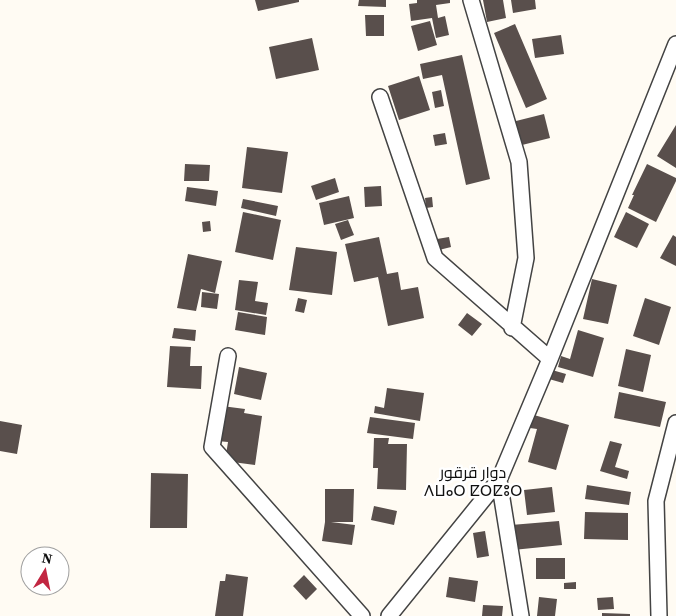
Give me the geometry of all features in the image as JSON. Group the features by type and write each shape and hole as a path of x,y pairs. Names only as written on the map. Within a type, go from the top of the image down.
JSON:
{"street":[{"path":"471,0 519,162 526,258 512,328"},
{"path":"389,616 498,480 550,359 676,44"},
{"path":"380,98 435,258 512,328 550,359"},
{"path":"228,356 212,447 362,616"},
{"path":"659,616 656,501 676,423"},
{"path":"498,480 521,616"}],"building":[{"path":"255,0 299,0 299,2 258,11"},
{"path":"359,0 386,0 386,7 358,6"},
{"path":"417,0 450,0 450,3 436,5 438,18 445,16 449,35 436,38 432,18 411,21 409,4 417,3"},
{"path":"483,0 503,0 506,18 487,22"},
{"path":"511,0 535,0 536,9 513,13"},
{"path":"365,15 384,15 384,36 366,36"},
{"path":"430,21 437,45 418,51 411,26"},
{"path":"515,24 547,99 526,108 494,33"},
{"path":"561,35 564,54 535,58 532,39"},
{"path":"312,38 319,70 276,79 269,47"},
{"path":"462,55 490,179 466,185 442,75 423,79 420,64"},
{"path":"419,76 430,110 399,120 388,86"},
{"path":"441,90 444,106 435,108 432,92"},
{"path":"544,114 550,138 514,147 508,123"},
{"path":"676,125 676,168 657,156"},
{"path":"445,133 447,144 435,146 433,135"},
{"path":"247,147 288,152 282,193 242,188"},
{"path":"185,164 210,165 209,181 184,181"},
{"path":"647,164 676,178 656,222 628,208"},
{"path":"335,178 339,192 316,200 311,186"},
{"path":"381,186 382,206 365,207 364,187"},
{"path":"187,187 218,191 216,206 185,201"},
{"path":"349,196 354,218 324,225 319,203"},
{"path":"432,197 433,207 426,208 425,198"},
{"path":"243,199 278,206 276,216 241,208"},
{"path":"243,212 281,220 273,260 235,252"},
{"path":"626,212 649,224 637,248 614,237"},
{"path":"348,220 354,235 341,240 335,224"},
{"path":"210,221 211,231 203,232 202,222"},
{"path":"673,235 676,237 676,266 660,258"},
{"path":"379,237 387,274 398,272 401,290 418,287 424,318 388,326 378,277 354,282 345,244"},
{"path":"449,237 451,247 439,250 437,239"},
{"path":"296,247 337,252 332,295 289,290"},
{"path":"188,254 222,261 215,293 201,289 196,311 177,308"},
{"path":"592,279 617,285 608,324 583,319"},
{"path":"239,280 258,282 255,301 268,303 266,315 235,310"},
{"path":"202,292 219,294 217,309 201,307"},
{"path":"298,298 307,300 304,313 295,311"},
{"path":"645,298 671,307 659,345 633,336"},
{"path":"238,312 267,317 265,335 235,330"},
{"path":"467,313 482,324 472,336 458,325"},
{"path":"174,328 196,330 195,341 172,338"},
{"path":"578,330 604,338 593,377 558,367 561,356 570,359"},
{"path":"170,346 191,347 190,366 202,366 201,389 167,387"},
{"path":"626,349 651,355 643,392 618,386"},
{"path":"239,367 267,373 261,400 234,394"},
{"path":"545,368 566,374 563,383 542,377"},
{"path":"387,388 424,393 420,421 374,413 375,406 384,408"},
{"path":"619,392 666,402 660,427 614,418"},
{"path":"222,406 245,409 244,413 262,416 255,465 225,461 228,442 217,441"},
{"path":"534,415 569,425 556,470 528,462 537,429 530,428"},
{"path":"370,417 415,423 413,439 367,433"},
{"path":"0,421 22,425 17,454 0,451"},
{"path":"374,438 389,438 388,444 407,444 406,490 377,489 378,468 373,468"},
{"path":"610,441 622,444 615,467 629,471 627,479 600,471"},
{"path":"151,473 188,474 187,528 150,528"},
{"path":"587,485 631,492 629,505 585,499"},
{"path":"552,487 555,512 527,515 524,490"},
{"path":"325,489 354,489 353,522 331,522 355,525 352,545 322,541 325,522"},
{"path":"374,506 397,511 394,525 371,520"},
{"path":"585,512 628,513 628,540 584,539"},
{"path":"559,521 562,545 513,550 511,525"},
{"path":"485,531 489,556 477,558 473,533"},
{"path":"536,558 565,558 565,579 536,579"},
{"path":"226,574 248,577 243,616 215,616 220,581 225,581"},
{"path":"304,575 317,589 306,600 293,586"},
{"path":"449,577 478,581 475,602 446,597"},
{"path":"576,582 576,589 564,589 564,583"},
{"path":"539,597 557,599 555,616 537,616"},
{"path":"613,597 614,609 598,610 597,598"},
{"path":"483,605 503,606 502,616 482,616"},
{"path":"602,613 630,614 630,616 602,616"}],"district":[{"name":"دوار قرقور ⴷⵡⴰⵔ ⵇⵔⵇⵓⵔ","path":"473,481"}]}
